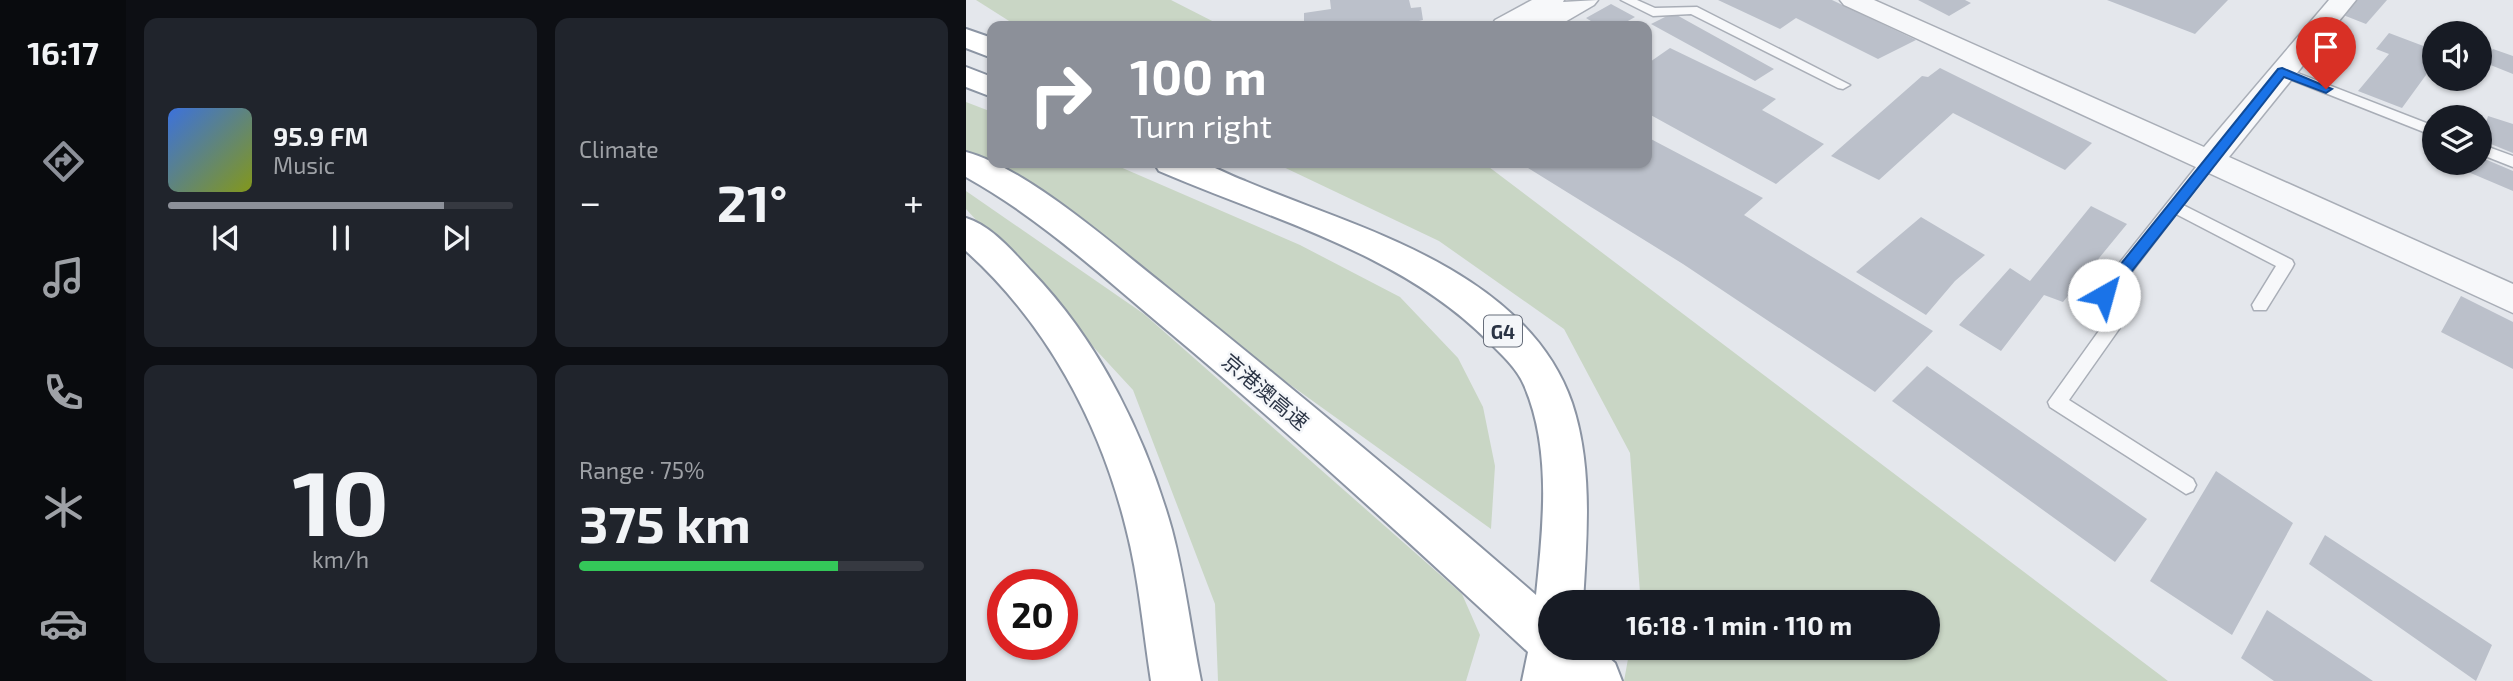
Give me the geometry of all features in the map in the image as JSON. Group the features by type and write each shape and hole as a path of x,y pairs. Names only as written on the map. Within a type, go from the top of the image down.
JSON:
{"highway":[{"path":"966,37 987,47"},
{"path":"966,76 987,86"},
{"name":"京港澳高速","path":"966,163 1005,183 1205,339 1370,477 1538,628"},
{"name":"G4","path":"1182,168 1391,252 1450,286 1488,315 1521,350 1541,377 1561,446 1564,500 1560,590"},
{"path":"1201,168 1251,197"},
{"path":"966,231 1033,297 1075,356 1114,430 1149,529 1176,681"},
{"path":"1547,681 1551,660"},
{"path":"1573,660 1597,681"}],"street":[{"path":"1513,21 1551,0"},
{"path":"1548,21 1585,0"},
{"path":"1853,0 2513,299"},
{"path":"2209,161 2343,0"}],"lane":[{"path":"1627,0 1653,12 1693,10 1843,85"},
{"path":"2282,71 2422,126"},
{"path":"2492,154 2513,162"},
{"path":"2186,485 2057,402 2115,322 2104,295 2209,161"},
{"path":"2174,206 2286,264 2260,306"}],"green space":[{"path":"976,0 1171,0 1212,21 1009,21"},
{"path":"966,102 987,110 987,167 966,152"},
{"path":"988,168 1123,168 1300,245 1400,297 1458,358 1483,407 1495,466 1491,529"},
{"path":"1286,168 1490,168 2168,681 1624,681 1628,660 1940,660 1940,590 1640,590 1630,453 1564,329 1439,241"},
{"path":"966,191 1144,314 1462,594 1480,635 1466,681 1218,681 1215,604 1133,390 966,209"}],"building":[{"path":"1330,0 1409,0 1411,8 1421,7 1423,20 1304,21 1304,13 1331,9"},
{"path":"1718,0 1832,0 1916,40 1878,59 1796,18 1780,29"},
{"path":"1918,0 1965,0 1971,3 1949,16"},
{"path":"2107,0 2228,0 2195,34"},
{"path":"2343,0 2387,0 2366,24 2333,11"},
{"path":"1611,4 1635,17 1628,21 1591,21 1586,18"},
{"path":"1673,13 1774,69 1755,81 1652,24"},
{"path":"2389,33 2422,45 2422,80 2402,108 2358,91 2389,54 2376,49"},
{"path":"1670,48 1776,99 1762,110 1824,144 1776,184 1652,116 1652,61"},
{"path":"2492,50 2513,56 2513,74 2492,66"},
{"path":"1940,68 2092,143 2065,170 1953,113 1879,180 1831,156 1922,76 1928,77"},
{"path":"2492,117 2513,124 2513,153 2492,144"},
{"path":"1652,140 1763,198 1744,215 1933,331 1875,392 1683,264 1528,168 1652,168"},
{"path":"2492,162 2513,171 2513,191 2475,175 2492,175"},
{"path":"2091,206 2127,224 2063,302 2044,295 2001,351 1959,325 2010,268 2030,281"},
{"path":"1921,217 1985,255 1955,281 1926,315 1856,272"},
{"path":"2461,296 2513,322 2513,369 2441,332"},
{"path":"1927,366 2147,519 2115,562 1892,401"},
{"path":"2216,471 2293,523 2232,635 2150,581"},
{"path":"2325,535 2492,645 2476,681 2309,564"},
{"path":"2267,610 2373,681 2274,681 2241,658"}],"route":[{"path":"2104,295 2282,71 2326,89"}]}
